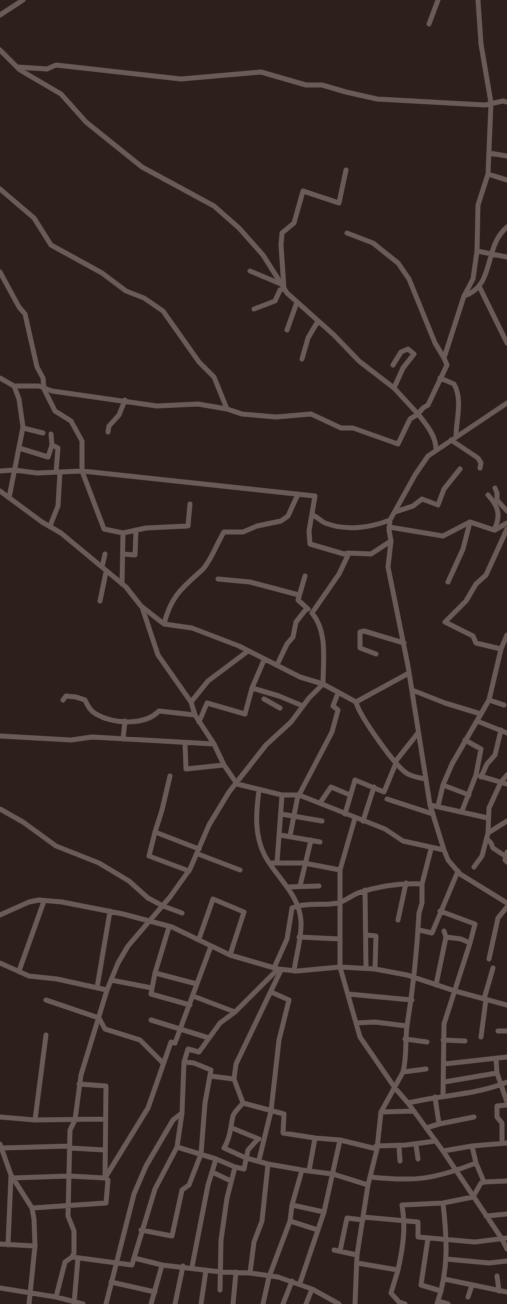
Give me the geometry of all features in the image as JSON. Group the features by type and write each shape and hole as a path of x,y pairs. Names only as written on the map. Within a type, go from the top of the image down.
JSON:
{"street":[{"path":"0,15 23,0"},
{"path":"430,24 438,0"},
{"path":"444,358 464,296 473,279 477,252 478,205 488,174 490,103 481,44 478,0"},
{"path":"0,50 17,67 60,94 86,122 142,167 214,206 238,228 263,255 284,289 296,302 359,361 394,388 418,414 432,434 436,442 436,449"},
{"path":"17,67 47,69 56,65 181,79 261,72 306,85 322,85 377,99 485,105 490,103 506,102"},
{"path":"489,153 507,156"},
{"path":"284,289 281,245 282,233 294,223 303,191 339,203 346,170"},
{"path":"488,174 507,180"},
{"path":"0,189 34,218 51,245 102,273 126,291 144,298 163,311 199,362 214,377 227,409"},
{"path":"464,296 474,293 479,286 488,270 488,262 499,237 507,227"},
{"path":"0,378 14,386 39,386 157,406 198,404 227,409 242,414 276,417 311,414 341,428 353,428 398,444 410,419 428,405 447,365 435,343 409,279 398,263 373,243 347,233"},
{"path":"477,252 507,257"},
{"path":"250,271 281,284"},
{"path":"0,272 25,314 37,367 43,378 44,388 55,411 71,421 82,441 82,471 104,529 123,533 136,530 188,526 190,504"},
{"path":"479,286 507,343"},
{"path":"254,309 275,301 280,290 284,289"},
{"path":"287,330 296,302"},
{"path":"302,359 308,338 318,321"},
{"path":"393,365 401,352 408,349 414,354 403,368 394,388"},
{"path":"440,378 454,384 457,393 458,410 454,438"},
{"path":"9,498 23,428 19,399 14,386"},
{"path":"108,432 110,426 119,415 125,400"},
{"path":"507,403 436,449 428,456 415,475 390,520 389,527 391,541 388,567 404,643 430,805 444,850 448,860 460,874 507,903"},
{"path":"23,428 43,433"},
{"path":"20,448 48,457 52,445 51,434"},
{"path":"454,438 478,458 480,468"},
{"path":"50,526 58,506 58,448 52,445"},
{"path":"395,512 413,506 422,499 438,505 444,489 460,469"},
{"path":"0,471 14,470 37,473 82,471 315,496 310,544 339,552 371,554 391,541"},
{"path":"494,488 498,493 498,522 494,530"},
{"path":"0,491 61,533 122,584 142,607 164,624 192,628 248,651 308,680 324,684 356,702"},
{"path":"164,624 172,601 180,590 203,570 224,532 243,532 257,526 281,521 288,516 298,494"},
{"path":"488,496 507,511"},
{"path":"312,515 327,524 348,528 361,528 390,520"},
{"path":"448,582 463,549 470,522"},
{"path":"389,527 443,536 470,522 494,530 507,523"},
{"path":"501,649 476,643 473,636 445,622 466,601 476,584 486,575 507,529"},
{"path":"123,554 135,555 136,530"},
{"path":"122,584 123,533"},
{"path":"312,613 340,574 349,553"},
{"path":"102,567 105,554"},
{"path":"100,601 106,572"},
{"path":"72,1257 74,1230 68,1216 70,1130 75,1120 79,1084 107,990 128,946 148,921 163,906 189,871 209,825 229,792 266,745 291,722 309,698 324,684 322,637 318,623 312,613 298,600 305,576"},
{"path":"218,579 250,582 299,595"},
{"path":"142,607 158,655 191,702 195,715 214,744 224,766 236,784 282,795 298,795 385,829 403,841 444,850"},
{"path":"277,665 292,637 296,622 307,608"},
{"path":"376,654 360,648 360,632 364,631 404,643"},
{"path":"438,806 452,764 489,700 501,649 507,635"},
{"path":"191,702 208,681 248,651"},
{"path":"200,722 207,703 245,714 252,688 264,660"},
{"path":"356,702 409,673"},
{"path":"252,688 279,696 303,706"},
{"path":"412,690 445,703 481,714"},
{"path":"290,836 298,795 332,732 338,710 333,706 338,693"},
{"path":"63,700 66,696 76,696 85,700 89,708 97,715 125,721 139,721 150,718 159,711 195,715"},
{"path":"275,705 279,696"},
{"path":"264,700 280,708"},
{"path":"489,700 504,705"},
{"path":"356,702 357,709 396,763 409,775 426,779"},
{"path":"123,739 125,721"},
{"path":"477,721 507,733"},
{"path":"481,777 487,764 495,755 500,730"},
{"path":"345,814 355,780 384,792 396,763 418,733"},
{"path":"0,736 70,740 92,737 185,744 214,744"},
{"path":"462,811 476,775 481,750 465,740"},
{"path":"185,744 186,769 224,766"},
{"path":"476,775 507,784"},
{"path":"474,867 482,856 488,833 489,808 501,782 507,775"},
{"path":"170,776 162,810 154,832 149,856 189,871"},
{"path":"444,785 469,794"},
{"path":"363,821 374,787"},
{"path":"320,803 331,788 350,795"},
{"path":"259,790 256,818 258,837 265,856 294,896 301,922 294,971"},
{"path":"277,863 282,795"},
{"path":"388,799 433,814"},
{"path":"430,805 488,818"},
{"path":"0,809 23,822 56,846 99,863 129,881 148,898 163,906 182,913"},
{"path":"281,814 322,821"},
{"path":"355,818 340,870 340,967 360,1037 395,1088 436,1141 486,1216 505,1238 507,1249"},
{"path":"488,833 507,821"},
{"path":"154,832 240,870"},
{"path":"280,834 320,842"},
{"path":"486,839 491,842 493,848 506,854 505,860 507,862"},
{"path":"300,886 304,863 311,840"},
{"path":"356,1304 357,1255 368,1185 377,1147 381,1112 403,1072 405,1039 412,1000 422,884 431,848"},
{"path":"270,863 304,863 340,870"},
{"path":"418,930 432,933 458,871"},
{"path":"243,1103 234,1079 236,1064 271,992 287,939 292,908 297,906 325,905 340,902 366,890 406,883 422,884"},
{"path":"398,920 406,883"},
{"path":"287,887 319,886"},
{"path":"366,890 366,968"},
{"path":"199,939 213,899 244,912 230,955"},
{"path":"19,971 44,901"},
{"path":"0,915 29,902 44,901 110,911 185,932 230,955 278,969 294,971 340,967 375,969 414,977 455,991 507,1005"},
{"path":"489,959 498,918 507,907"},
{"path":"97,988 110,911"},
{"path":"440,911 475,924 444,1024 443,1096"},
{"path":"169,927 155,973 151,994 190,1005"},
{"path":"436,985 445,934 461,939 470,944"},
{"path":"367,935 376,936 375,969"},
{"path":"299,937 340,939"},
{"path":"105,1178 148,1108 171,1042 175,1043 211,946"},
{"path":"0,963 29,976 57,979 107,990"},
{"path":"481,1037 485,999 493,968"},
{"path":"56,1296 65,1262 72,1257 132,1265 141,1230 155,1189 176,1147 182,1112 184,1062 188,1049 199,1052 220,1023 235,1012 278,969"},
{"path":"155,973 197,984"},
{"path":"111,980 152,988"},
{"path":"259,1160 271,1111 279,1040 289,1000 271,992"},
{"path":"348,994 412,1000"},
{"path":"193,996 235,1012"},
{"path":"46,1000 99,1018 105,1029 140,1040 163,1063"},
{"path":"151,1020 209,1038"},
{"path":"356,1023 376,1022 407,1026"},
{"path":"498,1031 507,1031"},
{"path":"35,1120 46,1036"},
{"path":"405,1039 427,1042"},
{"path":"443,1040 465,1041"},
{"path":"444,1064 507,1057"},
{"path":"496,1059 497,1073 507,1102"},
{"path":"141,1230 172,1236 182,1190 189,1185 201,1154 205,1103 211,1070 194,1063 184,1062"},
{"path":"403,1072 426,1069"},
{"path":"444,1082 497,1073"},
{"path":"210,1076 234,1079"},
{"path":"408,1103 435,1097 458,1095 507,1082"},
{"path":"32,1208 68,1204 106,1203 108,1180 105,1178 106,1086 79,1084"},
{"path":"435,1097 439,1124"},
{"path":"243,1103 284,1114 283,1134 340,1140 377,1147 416,1145 436,1141"},
{"path":"243,1103 233,1115 232,1128 224,1148 246,1158 259,1160 268,1164 333,1174 368,1185"},
{"path":"443,1151 472,1146 505,1143 502,1123 497,1117 497,1106 507,1105"},
{"path":"381,1112 414,1111"},
{"path":"106,1304 134,1194 146,1166 173,1120 182,1112"},
{"path":"0,1117 35,1120 105,1119"},
{"path":"426,1128 474,1117"},
{"path":"232,1128 258,1139"},
{"path":"176,1147 244,1169 248,1150 258,1139 264,1136"},
{"path":"309,1171 315,1138"},
{"path":"300,1283 324,1212 340,1140"},
{"path":"416,1145 418,1159"},
{"path":"29,1304 35,1246 34,1219 32,1208 11,1176 1,1146 70,1147 105,1150"},
{"path":"399,1146 400,1161"},
{"path":"472,1146 476,1163 484,1182"},
{"path":"192,1267 216,1159"},
{"path":"371,1177 401,1180 424,1179 455,1171 476,1163"},
{"path":"250,1273 254,1242 262,1221 268,1164"},
{"path":"220,1290 221,1240 231,1181 236,1166"},
{"path":"263,1304 269,1277 290,1221 292,1204 302,1170"},
{"path":"212,1172 231,1181"},
{"path":"11,1176 69,1176 105,1178"},
{"path":"8,1245 11,1176"},
{"path":"406,1304 399,1302 391,1293 404,1244 404,1220 402,1206 443,1203 473,1197 481,1183 507,1181"},
{"path":"443,1203 447,1240 444,1279 438,1302 448,1304"},
{"path":"292,1204 324,1212"},
{"path":"486,1216 507,1214"},
{"path":"357,1255 337,1251 347,1218 404,1220 418,1222 418,1237 475,1242 505,1238"},
{"path":"290,1221 318,1230"},
{"path":"428,1238 421,1285 441,1291"},
{"path":"0,1244 35,1246"},
{"path":"74,1303 78,1258"},
{"path":"134,1258 162,1265 192,1267 221,1272 250,1273 292,1281 300,1283 331,1302 339,1304"},
{"path":"446,1259 489,1263 507,1261"},
{"path":"358,1263 398,1270"},
{"path":"151,1304 162,1265"},
{"path":"175,1304 183,1266"},
{"path":"201,1304 206,1270"},
{"path":"233,1304 236,1272"},
{"path":"497,1276 499,1291"},
{"path":"444,1279 507,1292"},
{"path":"283,1304 292,1281"},
{"path":"111,1282 155,1292"},
{"path":"468,1297 472,1285"},
{"path":"0,1288 56,1296 74,1303 82,1304"},
{"path":"306,1304 312,1289"}]}
